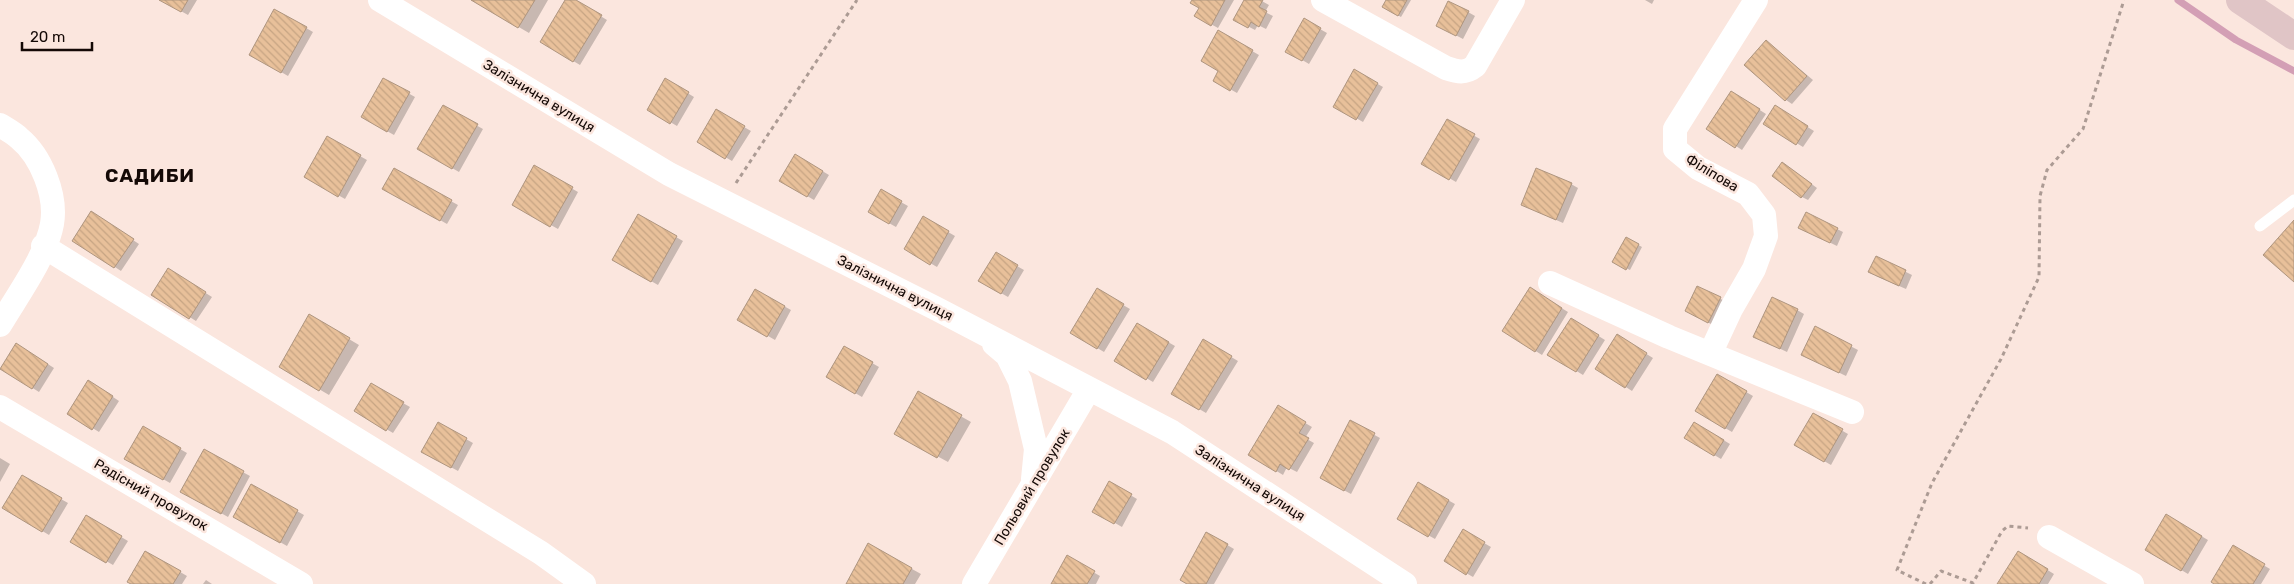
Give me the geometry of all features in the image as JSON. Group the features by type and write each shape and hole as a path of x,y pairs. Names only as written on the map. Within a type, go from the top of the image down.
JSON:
{"main road":[{"path":"2240,0 2294,36"}],"street":[{"name":"Залізнична вулиця","path":"380,0 669,174 979,331 1172,432 1405,584"},
{"path":"1323,0 1446,68 1467,72 1475,66 1513,0"},
{"name":"Філіпова","path":"1711,352 1731,310 1754,269 1766,236 1764,215 1748,194 1698,168 1674,150 1674,129 1756,0"},
{"path":"0,125 19,138 36,156 46,178 51,197 52,223 43,246 0,326"},
{"path":"43,246 541,552 584,584"},
{"path":"1550,283 1669,337 1711,352 1852,412"},
{"path":"979,331 1007,355 1020,381 1036,449 1032,486"},
{"name":"Польовий провулок","path":"974,584 1089,389"},
{"name":"Радісний провулок","path":"0,407 302,584"},
{"path":"2049,538 2132,584"}],"lane":[{"path":"2260,226 2294,200"}],"path":[{"path":"723,202 857,0"},
{"path":"1926,584 1897,570 1932,483 2001,359 2039,277 2040,196 2047,170 2083,129 2124,0"},
{"path":"1930,584 1941,571 1973,584 2002,531 2008,526 2032,528 2049,538"}],"building":[{"path":"159,0 188,0 181,12"},
{"path":"471,0 535,0 518,28"},
{"path":"565,0 576,0 602,15 573,62 540,42"},
{"path":"1192,0 1225,0 1211,26 1194,16 1199,8 1190,3"},
{"path":"1244,0 1263,0 1259,7 1267,11 1259,27 1251,22 1248,28 1233,20"},
{"path":"1386,0 1407,0 1398,16 1382,7"},
{"path":"1448,1 1469,11 1456,36 1436,26"},
{"path":"274,9 307,27 281,73 249,55"},
{"path":"1304,18 1321,28 1302,61 1285,52"},
{"path":"1218,30 1253,50 1230,91 1213,81 1218,71 1201,61"},
{"path":"1766,40 1807,76 1785,101 1744,65"},
{"path":"1354,69 1378,83 1356,120 1333,107"},
{"path":"383,78 410,92 387,132 361,117"},
{"path":"665,78 689,92 670,124 647,110"},
{"path":"1731,91 1760,109 1735,148 1706,129"},
{"path":"443,105 478,124 452,169 417,149"},
{"path":"1775,105 1808,126 1796,145 1763,124"},
{"path":"716,109 745,126 725,159 697,142"},
{"path":"1447,119 1475,134 1449,180 1421,164"},
{"path":"327,136 361,155 338,197 304,177"},
{"path":"795,154 823,171 807,197 779,181"},
{"path":"1782,162 1812,184 1801,198 1772,176"},
{"path":"534,165 573,187 550,227 512,205"},
{"path":"394,168 452,200 440,221 382,189"},
{"path":"1536,168 1572,183 1556,220 1521,205"},
{"path":"881,189 902,201 889,224 868,212"},
{"path":"91,211 134,239 114,268 72,241"},
{"path":"1806,212 1838,228 1830,243 1798,228"},
{"path":"638,214 677,236 651,282 612,260"},
{"path":"923,216 949,231 930,265 904,249"},
{"path":"2294,220 2294,282 2263,255"},
{"path":"1626,237 1639,244 1626,270 1612,262"},
{"path":"996,252 1018,265 1001,294 978,281"},
{"path":"1876,256 1906,270 1899,286 1868,272"},
{"path":"168,268 206,292 189,319 151,295"},
{"path":"1697,286 1721,297 1708,323 1685,311"},
{"path":"1530,287 1562,308 1535,352 1502,331"},
{"path":"1097,288 1124,304 1097,349 1070,333"},
{"path":"755,289 785,306 767,337 737,320"},
{"path":"1772,297 1798,309 1780,349 1753,337"},
{"path":"309,314 350,338 319,391 279,367"},
{"path":"1571,318 1599,335 1576,372 1547,355"},
{"path":"1137,323 1169,342 1146,380 1114,361"},
{"path":"1815,326 1852,345 1839,373 1801,355"},
{"path":"1617,334 1647,353 1625,388 1595,369"},
{"path":"1203,339 1232,356 1199,410 1171,394"},
{"path":"16,343 48,364 32,389 0,369"},
{"path":"844,346 873,362 855,394 826,377"},
{"path":"1717,374 1747,391 1725,429 1695,411"},
{"path":"88,380 113,396 92,430 67,414"},
{"path":"371,383 404,402 386,431 354,411"},
{"path":"918,391 962,415 937,458 894,434"},
{"path":"1278,405 1306,422 1299,433 1309,438 1289,470 1280,464 1276,472 1248,455"},
{"path":"1813,413 1843,429 1824,462 1794,445"},
{"path":"1350,420 1375,433 1344,491 1320,478"},
{"path":"438,422 467,438 451,468 421,452"},
{"path":"1694,422 1724,440 1714,456 1684,438"},
{"path":"143,426 181,448 163,480 124,459"},
{"path":"204,449 244,471 221,514 180,492"},
{"path":"22,475 62,498 42,532 2,508"},
{"path":"1109,481 1132,494 1114,524 1092,512"},
{"path":"1418,482 1449,500 1428,537 1397,519"},
{"path":"251,484 298,510 280,543 233,517"},
{"path":"2166,514 2202,536 2181,571 2145,550"},
{"path":"86,515 122,536 106,563 70,542"},
{"path":"1463,529 1485,542 1466,575 1444,561"},
{"path":"1206,532 1228,544 1206,584 1187,584 1180,580"},
{"path":"868,543 912,568 903,584 846,584"},
{"path":"2233,545 2265,564 2253,584 2214,584 2211,582"},
{"path":"145,551 181,571 173,584 131,584 127,582"},
{"path":"2018,551 2048,569 2039,584 1997,584"},
{"path":"1067,555 1095,571 1087,584 1051,584"}],"waterway":[{"path":"2178,0 2236,40 2294,71"}],"district":[{"name":"САДИБИ","path":"150,175"}]}
